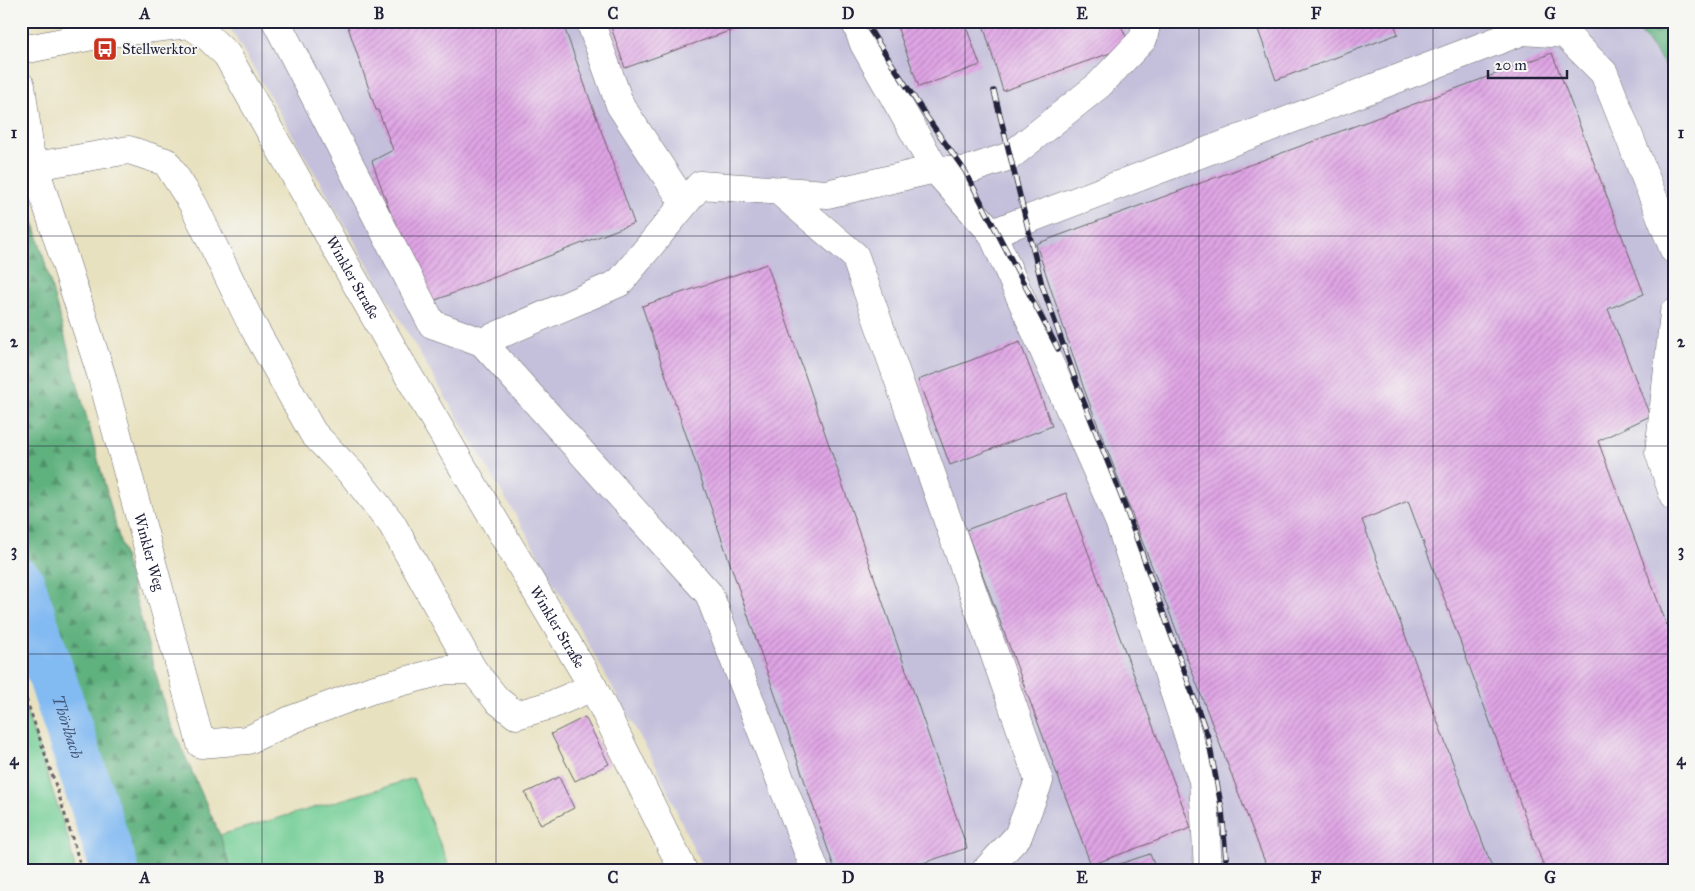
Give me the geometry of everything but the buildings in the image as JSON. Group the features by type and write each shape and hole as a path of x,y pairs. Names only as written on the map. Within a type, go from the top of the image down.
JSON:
{"street":[{"path":"276,21 432,324 482,342 708,594 815,870"},
{"path":"590,21 620,105 684,204"},
{"path":"855,21 864,44 935,169 992,233 1119,520 1202,781 1208,870"},
{"path":"482,342 619,283 700,185 827,194 935,169 965,171 1010,156 1099,86 1143,39 1147,21"},
{"name":"Winkler Straße","path":"21,47 33,48 102,34 189,24 198,25 226,55 401,363 593,687 683,870"},
{"path":"992,233 1523,31 1565,34 1604,73 1674,250"},
{"name":"Winkler Weg","path":"21,86 30,152 101,374 201,744 248,740 293,719 371,690 446,670 473,670"},
{"name":"Winkler Straße","path":"35,166 129,150 166,162 192,204 250,321 313,433 354,476 392,524 473,670 497,700 516,714 551,705 593,687"},
{"path":"779,191 855,256 1038,781 1018,836 986,870"},
{"path":"1674,313 1659,452 1674,497"}],"path":[{"path":"21,684 57,788 82,870"}],"shaded area":[{"path":"226,21 1632,21 1674,77 1674,870 703,870 657,767 525,531"}],"green space":[{"path":"1632,21 1674,21 1674,77"},
{"path":"21,174 167,715 220,835 231,870 128,870 83,743 21,548"},
{"path":"21,695 69,841 75,870 21,870"},
{"path":"413,778 450,868 446,870 231,870 220,835"}],"waterway":[{"name":"Thörlbach","path":"21,583 115,870"}],"railway":[{"path":"864,21 926,116 965,171 1058,349"},
{"path":"994,91 1042,285 1078,387 1123,501 1208,737 1222,810 1227,870"}],"place":[{"name":"Stellwerktor","path":"105,49"}]}
